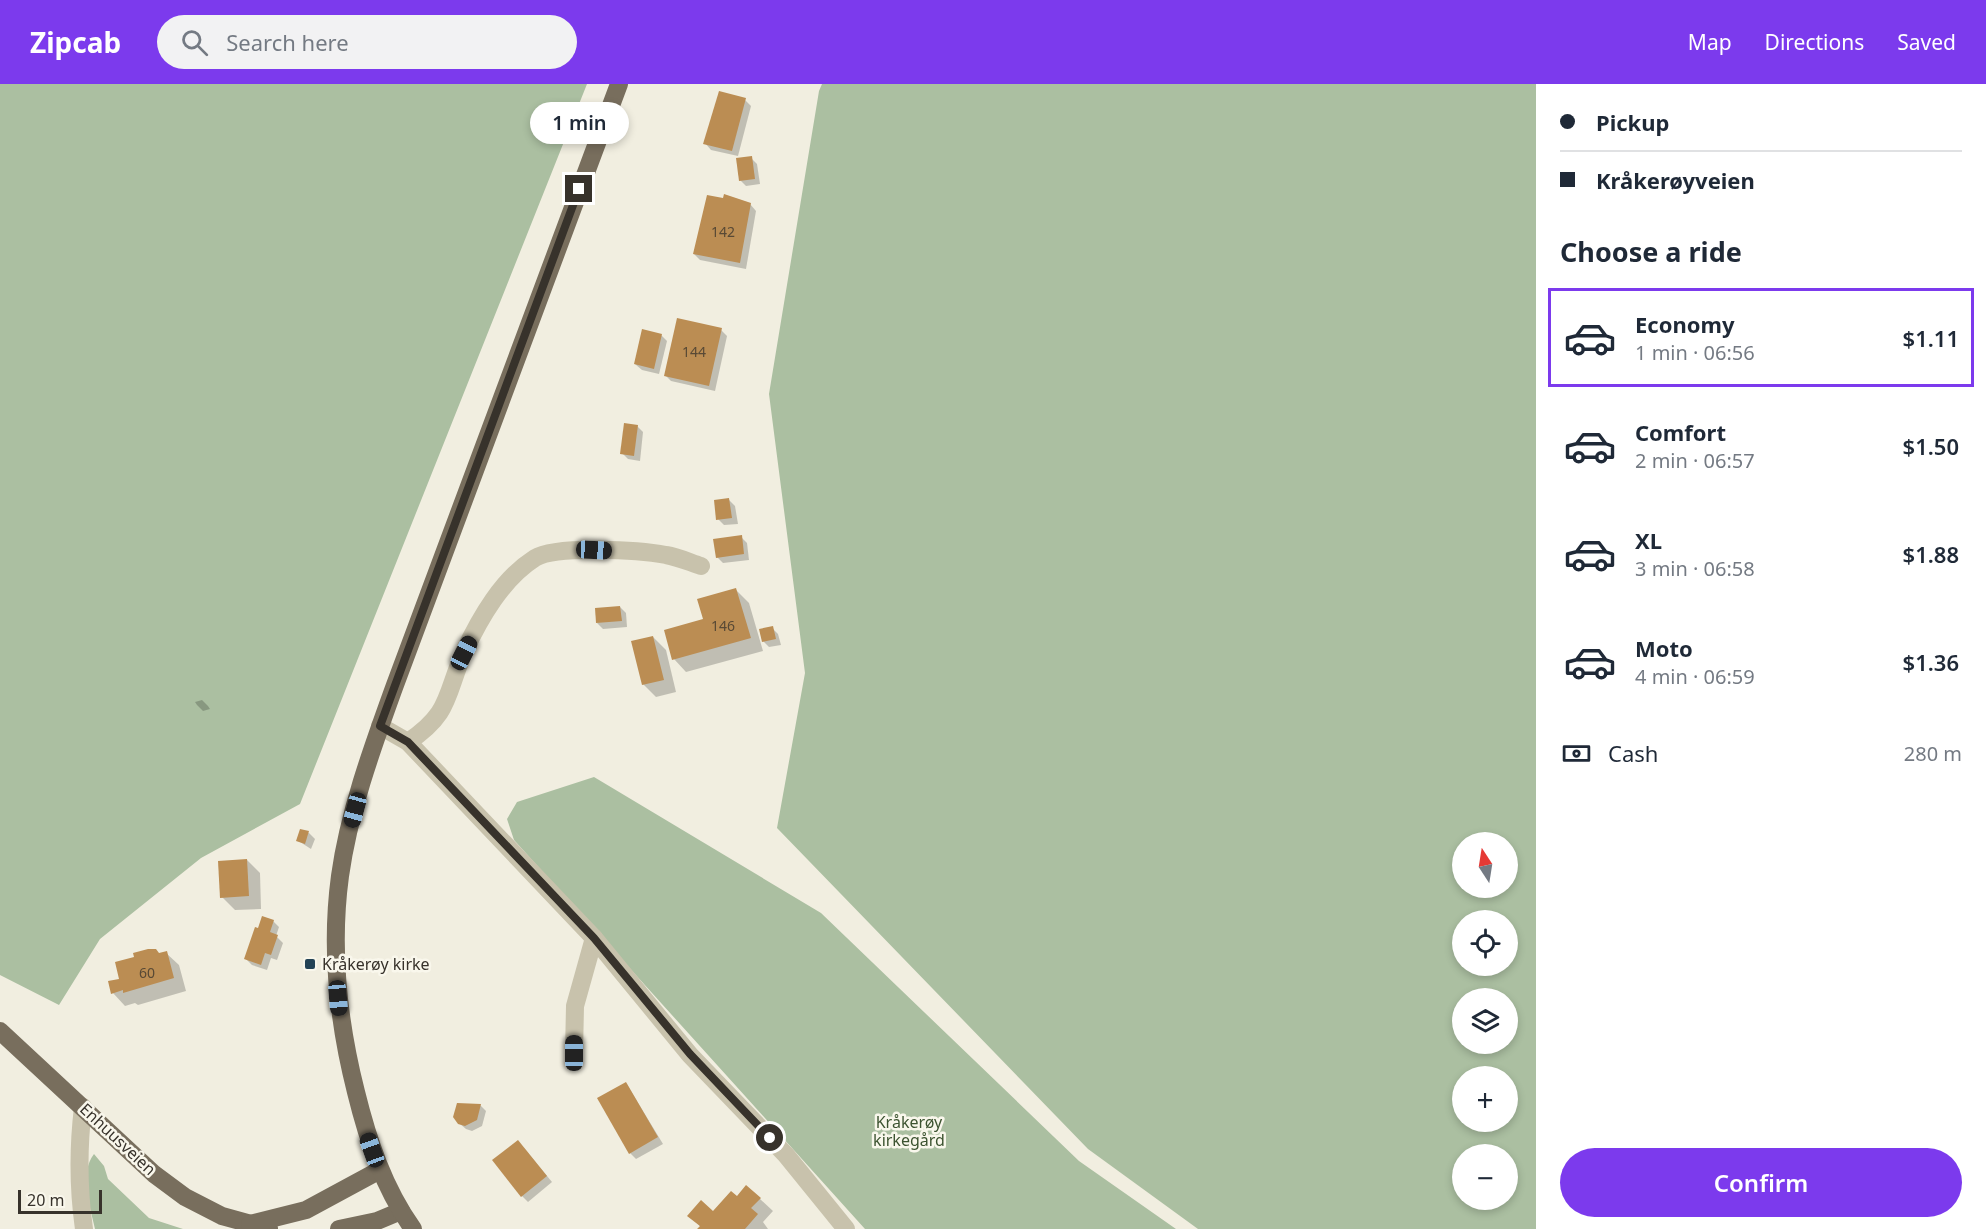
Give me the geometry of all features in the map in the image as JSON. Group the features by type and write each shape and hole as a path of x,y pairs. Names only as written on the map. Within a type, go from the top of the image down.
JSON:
{"main road":[{"path":"413,1229 401,1212 380,1170 365,1129 340,1020 335,924 340,875 351,826 380,726 619,84"},
{"name":"Enhuusveien","path":"0,1031 154,1174 185,1197 222,1216 269,1229"},
{"path":"250,1224 306,1210 380,1170"},
{"path":"339,1229 377,1221 401,1212"}],"street":[{"path":"408,742 427,729 442,712 464,653 485,611 510,580 536,557 570,549 666,555 701,566"},
{"path":"380,726 408,742 594,938 690,1054 786,1155 846,1229"},
{"path":"574,1053 575,1006 594,938"},
{"path":"83,1107 78,1154 78,1188 84,1229"}],"green space":[{"path":"0,84 587,84 300,804 201,858 100,939 59,1005 0,975"},
{"path":"822,84 1536,84 1536,1229 1198,1229 1088,1149 777,828 805,673 769,394"},
{"name":"Kråkerøy kirkegård","path":"594,777 821,913 1079,1161 1176,1229 865,1229 514,840 507,819 517,802"},
{"path":"94,1154 104,1166 108,1179 149,1218 183,1229 95,1229 86,1180"}],"building":[{"path":"719,91 746,98 732,151 703,144"},
{"path":"752,156 755,179 739,181 736,158"},
{"path":"724,194 751,203 740,263 693,254 707,195 723,198"},
{"path":"677,318 722,328 709,386 664,376"},
{"path":"642,329 662,334 654,369 634,364"},
{"path":"624,423 638,425 634,456 620,454"},
{"path":"729,498 732,518 716,520 714,500"},
{"path":"742,535 744,554 716,558 713,539"},
{"path":"736,588 751,638 672,660 664,630 703,619 697,599"},
{"path":"620,606 622,621 596,623 595,608"},
{"path":"773,626 776,639 762,642 759,629"},
{"path":"653,636 664,680 642,685 631,641"},
{"path":"300,829 309,831 305,844 296,841"},
{"path":"247,859 249,896 220,898 218,861"},
{"path":"262,916 274,920 270,932 278,935 271,955 265,953 261,965 244,959 255,927 258,928"},
{"path":"156,949 159,953 167,951 174,978 123,993 123,990 111,994 108,981 119,979 115,962 134,957 133,953"},
{"path":"626,1082 658,1137 629,1154 597,1098"},
{"path":"457,1103 481,1104 477,1120 465,1126 458,1124 453,1117"},
{"path":"518,1140 547,1176 521,1197 492,1160"},
{"path":"746,1185 761,1198 751,1208 758,1214 745,1229 697,1229 700,1226 687,1216 701,1200 713,1211 731,1191 737,1196"}],"place":[{"name":"Kråkerøy kirke","path":"310,964"}],"route":[{"path":"579,189 380,726 408,742 594,938 690,1054 770,1138"}]}
